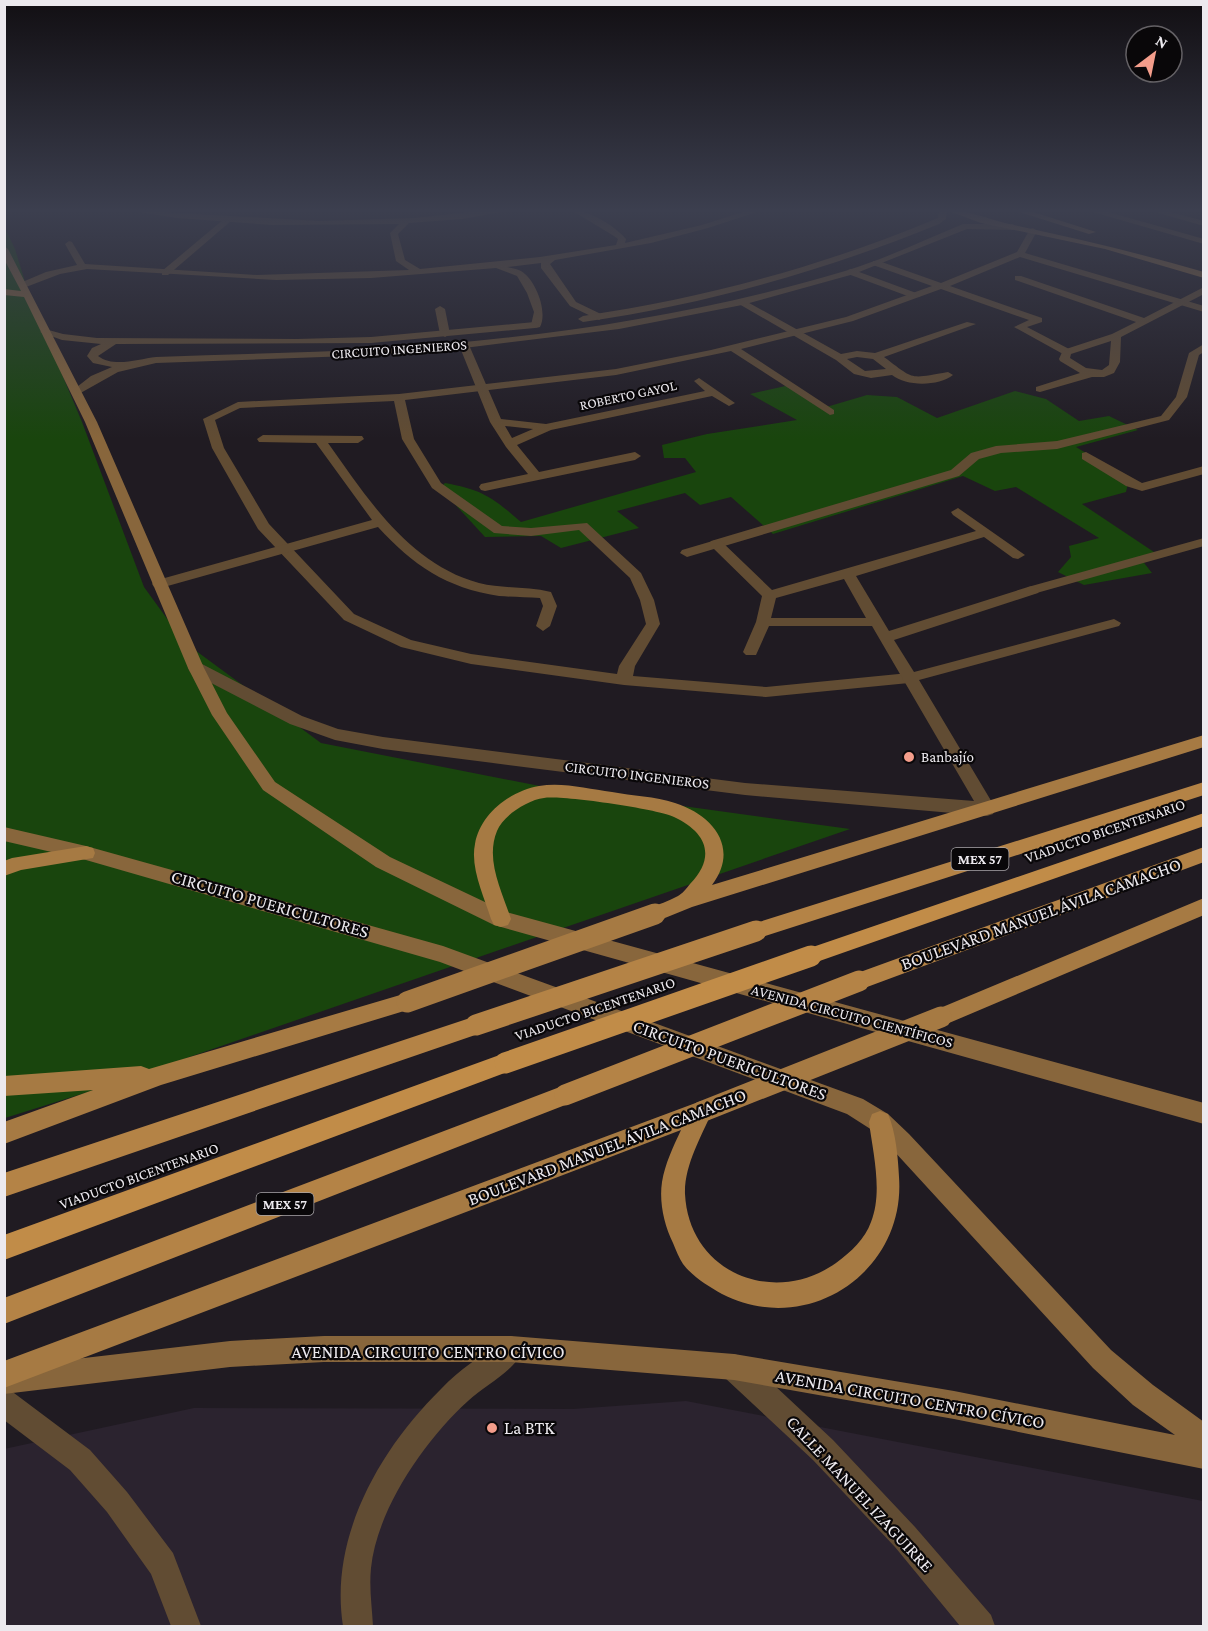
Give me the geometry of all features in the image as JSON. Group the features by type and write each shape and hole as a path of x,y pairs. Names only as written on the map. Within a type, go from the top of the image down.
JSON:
{"highway":[{"name":"MEX 57","path":"4,1185 756,931 1203,788"},
{"name":"VIADUCTO BICENTENARIO","path":"4,1248 505,1063 1203,819"},
{"name":"BOULEVARD MANUEL ÁVILA CAMACHO","path":"4,1311 859,981 1203,854"}],"main road":[{"path":"23,286 77,392 196,668 220,715 270,786 383,862 501,919"},
{"path":"4,292 25,290"},
{"path":"4,1133 161,1075 407,1002 686,901 1203,741"},
{"path":"501,919 483,861 484,844 489,827 501,812 539,792 561,791 671,808 700,823 716,848 714,861 709,875 686,901"},
{"name":"CIRCUITO PUERICULTORES","path":"4,834 86,853 443,954 855,1106 880,1122 901,1142 1102,1359 1143,1395 1203,1439"},
{"path":"4,869 19,863 86,853"},
{"name":"BOULEVARD MANUEL ÁVILA CAMACHO","path":"4,1375 701,1112 941,1017 1203,906"},
{"name":"AVENIDA CIRCUITO CIENTÍFICOS","path":"501,919 1203,1114"},
{"path":"4,1086 161,1075"},
{"path":"701,1112 678,1166 673,1192 675,1220 688,1252 711,1274 746,1293 776,1297 814,1291 843,1277 870,1251 885,1219 888,1183 880,1122"},
{"name":"AVENIDA CIRCUITO CENTRO CÍVICO","path":"4,1381 230,1354 324,1349 511,1349 734,1367 954,1405 1203,1455"}],"street":[{"path":"25,290 30,286"},
{"path":"527,286 540,309 541,318 536,325"},
{"path":"560,286 573,304 599,317"},
{"path":"45,332 80,339 120,342 371,340 599,317 750,286"},
{"name":"CIRCUITO INGENIEROS","path":"77,392 105,372 124,365 175,358 377,352 464,345 619,326 742,302 800,286"},
{"path":"889,286 916,296"},
{"path":"938,286 849,319 797,333 616,372 399,397 237,405 210,419 218,448 263,526 349,617 406,644 471,659 624,680 766,692 909,678 1114,623"},
{"path":"944,286 1038,320 1019,327 1067,352 1116,336 1203,290"},
{"path":"1041,286 1144,321"},
{"path":"1127,286 1203,309"},
{"path":"742,302 840,358 853,370 865,375 876,376 893,371"},
{"path":"440,309 445,334"},
{"path":"840,358 857,354 876,356 971,324"},
{"path":"1040,389 1089,374 1107,372 1113,367 1116,336"},
{"path":"120,342 101,347 92,353 92,356 97,361 124,365"},
{"path":"464,345 484,388 496,422 510,444 537,477"},
{"path":"687,553 955,473 975,456 1000,448 1057,444 1165,418 1181,397 1194,353 1203,347"},
{"path":"733,348 830,412"},
{"path":"1067,352 1064,359 1073,367 1089,374"},
{"path":"876,356 890,365 893,371 911,380 948,375"},
{"path":"699,381 729,403"},
{"name":"ROBERTO GAYOL","path":"510,444 547,427 714,392"},
{"path":"399,397 408,438 436,485 499,530 531,532 582,526 636,576 647,600 653,624 627,666 624,680"},
{"name":"ROBERTO GAYOL","path":"496,422 547,427"},
{"path":"263,439 358,439"},
{"path":"319,439 379,522 430,568 457,581 493,591 529,591 546,595 550,606 543,626"},
{"path":"485,487 636,456"},
{"path":"1086,456 1130,483 1142,487 1203,470"},
{"path":"958,512 1018,555"},
{"path":"159,584 379,522"},
{"path":"769,595 848,574 986,532"},
{"path":"887,637 1033,590 1203,542"},
{"path":"716,544 769,595"},
{"path":"848,574 987,808"},
{"path":"751,652 763,622 769,595"},
{"path":"763,622 877,622"},
{"name":"CIRCUITO INGENIEROS","path":"196,668 296,720 335,734 383,743 745,789 987,808"},
{"path":"358,1626 353,1606 359,1546 380,1496 408,1450 445,1403 511,1349"},
{"name":"CALLE MANUEL IZAGUIRRE","path":"734,1367 824,1450 905,1537 980,1626"},
{"path":"4,1403 80,1460 117,1502 162,1564 186,1626"}],"shaded area":[{"path":"686,1401 1203,1501 1203,1626 5,1626 4,1449 194,1408 573,1409"}],"green space":[{"path":"4,286 26,286 82,422 144,587 184,642 321,743 545,787 850,829 88,1092 5,1118"},
{"path":"790,385 823,408 867,395 897,397 937,418 1015,391 1046,399 1079,421 1109,416 1138,430 1076,447 1129,479 1126,492 1082,504 1157,554 1141,559 1152,573 1084,585 1058,572 1071,557 1069,546 1099,538 1016,487 995,491 963,476 773,534 731,497 700,505 685,493 617,511 639,528 561,548 541,536 485,537 440,488 445,483 478,492 502,506 521,522 696,472 685,458 664,458 662,445 707,434 797,420 750,394"}],"place":[{"name":"Banbajío","path":"909,757"},
{"name":"La BTK","path":"492,1428"}]}
